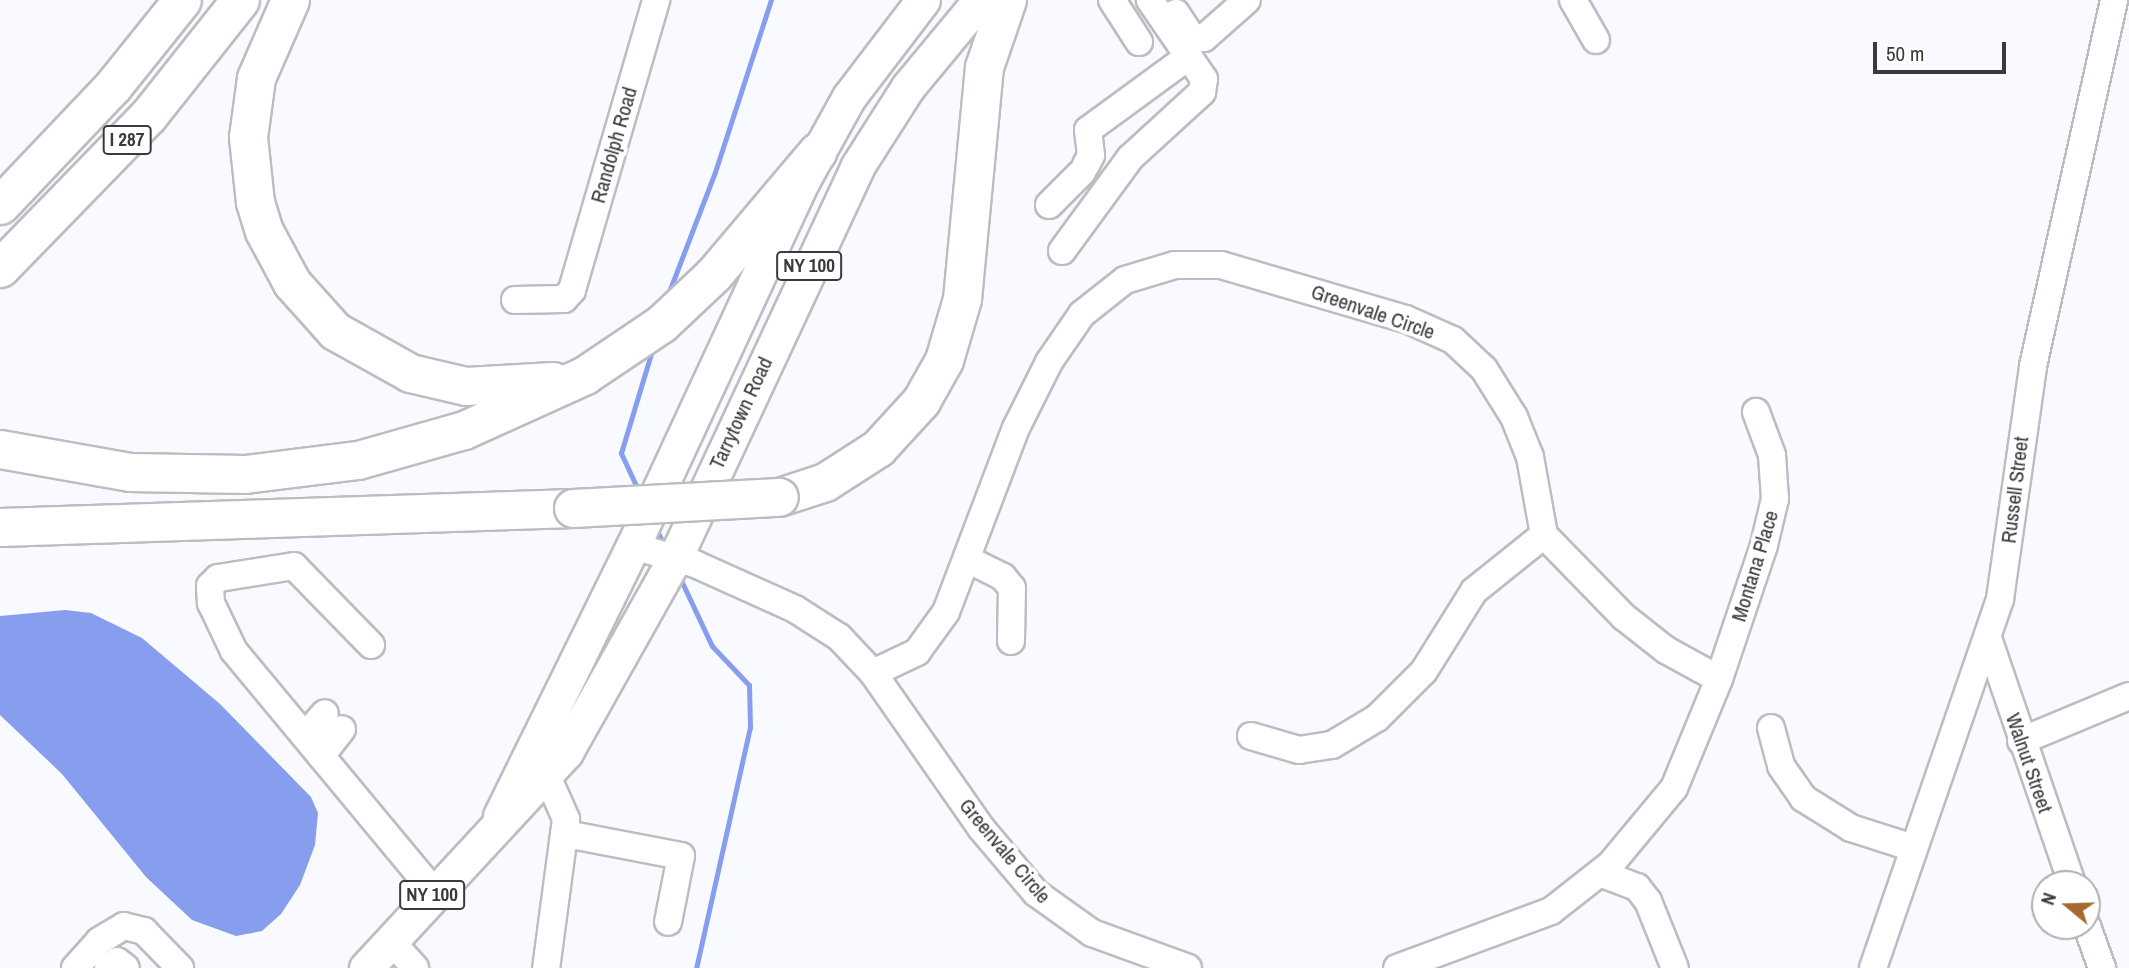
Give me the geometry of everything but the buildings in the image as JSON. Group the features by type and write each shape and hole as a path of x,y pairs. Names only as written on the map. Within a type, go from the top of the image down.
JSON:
{"highway":[{"path":"0,172 181,0"},
{"name":"I 287","path":"0,205 97,105 181,0"},
{"name":"I 287","path":"0,268 114,154 240,0"},
{"path":"290,0 256,78 249,117 249,170 255,202 276,258 312,308 335,331 368,353 410,373 438,382 494,388 576,374 642,338"},
{"path":"0,527 573,508 779,497 825,482 878,447 917,407 944,360 962,299 984,66 1007,0"},
{"path":"0,449 89,467 170,475 320,467 394,452 488,421 563,387 642,338 714,274 817,152"}],"main road":[{"name":"Tarrytown Road","path":"497,821 531,744 633,547 817,152 868,70 923,0"},
{"name":"Tarrytown Road","path":"366,968 497,821 548,775 620,661 676,556 857,167 901,96 980,0"}],"street":[{"name":"Randolph Road","path":"515,300 564,299 572,290 656,0"},
{"path":"1112,0 1139,42"},
{"path":"1062,251 1130,158 1202,92 1204,79 1150,0"},
{"path":"1167,0 1191,36 1204,38 1247,0"},
{"path":"1573,0 1596,40"},
{"path":"2112,2 2129,38"},
{"name":"Russell Street","path":"1874,968 1913,848 1989,641 2000,599 2033,366 2112,2"},
{"path":"1049,205 1084,169 1091,155 1088,130 1189,56"},
{"name":"Greenvale Circle","path":"873,673 917,652 946,612 1016,428 1049,362 1082,314 1125,280 1175,265 1221,265 1258,274 1406,319 1453,340 1484,369 1514,417 1530,457 1544,535"},
{"name":"Montana Place","path":"1719,679 1764,545 1775,499 1772,455 1756,412"},
{"path":"1251,736 1299,750 1332,745 1377,718 1424,671 1474,591 1544,535 1624,617 1666,650 1719,679 1674,788 1600,873 1551,911 1397,968"},
{"name":"Greenvale Circle","path":"633,547 676,556 823,625 873,673 981,828 1036,893 1092,933 1188,968"},
{"path":"967,559 1003,577 1012,588 1011,641"},
{"path":"372,645 294,566 218,578 210,586 211,603 234,651 435,892"},
{"name":"Walnut Street","path":"1989,641 2067,870"},
{"path":"2021,741 2129,696"},
{"path":"313,746 334,721"},
{"path":"1772,728 1781,766 1803,798 1851,828 1913,848"},
{"path":"531,744 561,799 566,834 546,968"},
{"path":"566,834 681,856 668,922"},
{"path":"1600,873 1637,887 1648,901 1675,968"},
{"path":"75,968 99,941 124,926 144,931 180,968"},
{"path":"2092,940 2102,968"},
{"path":"391,941 415,968"},
{"path":"108,968 117,961 126,968"}],"water":[{"path":"65,610 91,613 142,638 220,704 311,797 318,813 315,845 300,885 281,914 262,931 236,936 192,920 146,877 62,774 0,715 0,616"}],"waterway":[{"path":"667,297 715,172 771,0"},
{"path":"639,492 621,453 653,347"},
{"path":"655,526 661,539"},
{"path":"679,576 712,646 749,685 750,727 696,968"}]}
